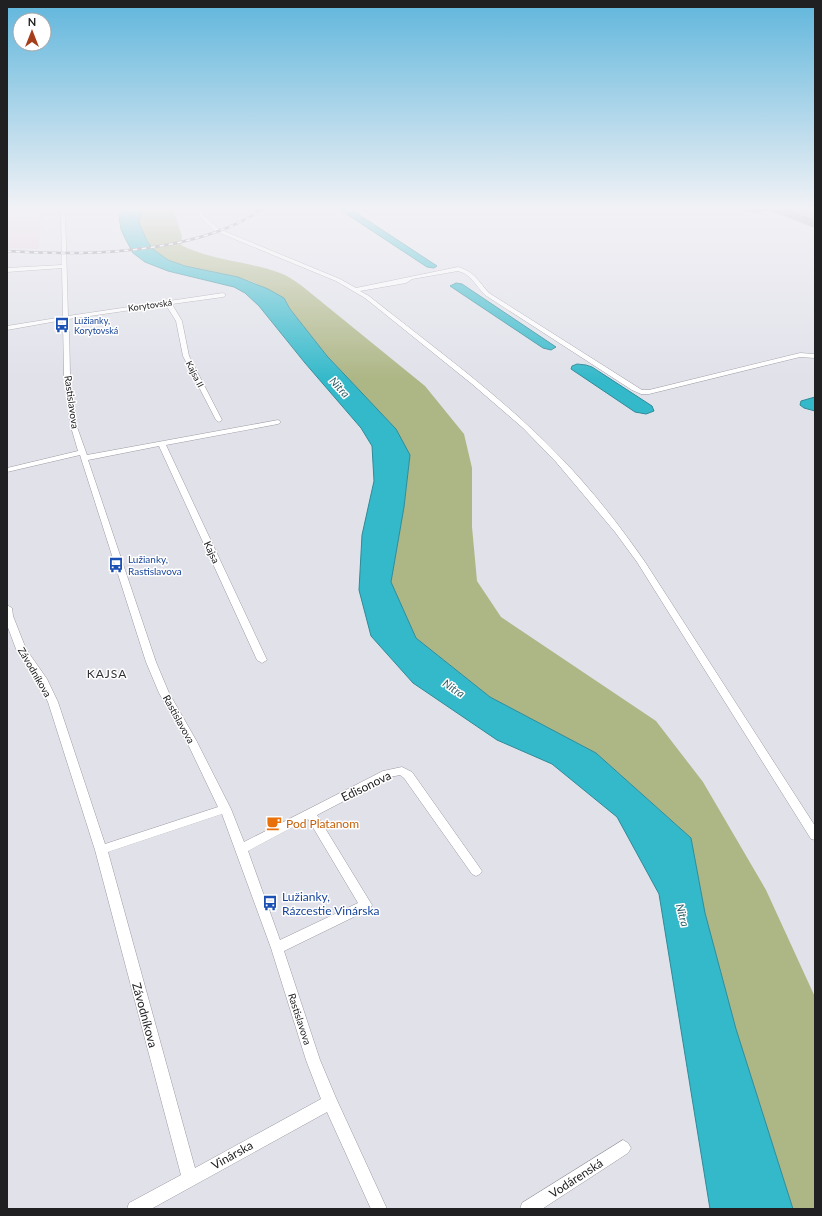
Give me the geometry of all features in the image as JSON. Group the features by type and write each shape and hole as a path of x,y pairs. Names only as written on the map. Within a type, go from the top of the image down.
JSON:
{"street":[{"path":"7,270 64,266"},
{"name":"Rastislavova","path":"64,266 69,400 74,427 151,662 164,693 191,740 225,809 242,849 260,904 277,948 313,1060 330,1102 379,1209"},
{"path":"301,266 347,285 367,297 474,383 525,427 559,460 618,530 641,562 815,836"},
{"path":"356,290 463,270 475,277 487,294 634,389 641,392 649,392 800,355 815,356"},
{"path":"347,285 373,286"},
{"path":"367,297 373,286"},
{"name":"Korytovská","path":"7,328 223,295"},
{"name":"Kajsa II","path":"168,303 179,321 186,356 219,420"},
{"path":"7,470 84,455 162,445 278,422"},
{"name":"Kajsa","path":"162,445 262,660"},
{"name":"Závodníkova","path":"7,608 8,616 21,649 42,679 53,702 101,850 190,1179"},
{"name":"Edisonova","path":"242,849 387,774 402,771 408,775 476,871"},
{"path":"101,850 225,809"},
{"path":"277,948 366,905 311,814"},
{"name":"Vinárska","path":"135,1209 330,1102"},
{"name":"Vodárenská","path":"528,1209 624,1148"}],"green space":[{"path":"185,266 254,266 283,274 302,286 425,386 464,434 472,468 472,527 477,581 501,617 656,721 703,782 766,890 815,997 815,1209 793,1209 736,1029 705,913 691,838 596,753 490,697 416,638 391,582 404,507 410,456 396,429 327,356 290,309 284,298 253,282 238,277"}],"water":[{"name":"Nitra","path":"155,266 184,266 238,277 268,289 284,298 290,309 327,356 396,429 410,455 404,507 391,582 416,638 490,697 596,753 691,838 705,913 736,1029 793,1209 710,1209 659,894 617,817 552,764 497,740 413,683 371,636 359,590 362,535 374,481 372,446 361,428 305,363 259,306 245,293 234,287 168,271"},
{"path":"425,266 437,266 434,268"},
{"path":"456,283 462,284 556,347 551,350 543,348 450,286"},
{"path":"577,364 592,367 652,406 654,411 646,414 635,412 571,369 572,366"},
{"path":"815,397 815,411 804,408 800,405 801,401"}],"place":[{"name":"Lužianky, Korytovská","path":"62,325"},
{"name":"Lužianky, Rastislavova","path":"116,565"},
{"name":"Pod Platanom","path":"274,823"},
{"name":"Lužianky, Rázcestie Vinárska","path":"270,903"}],"district":[{"name":"KAJSA","path":"107,673"}]}
